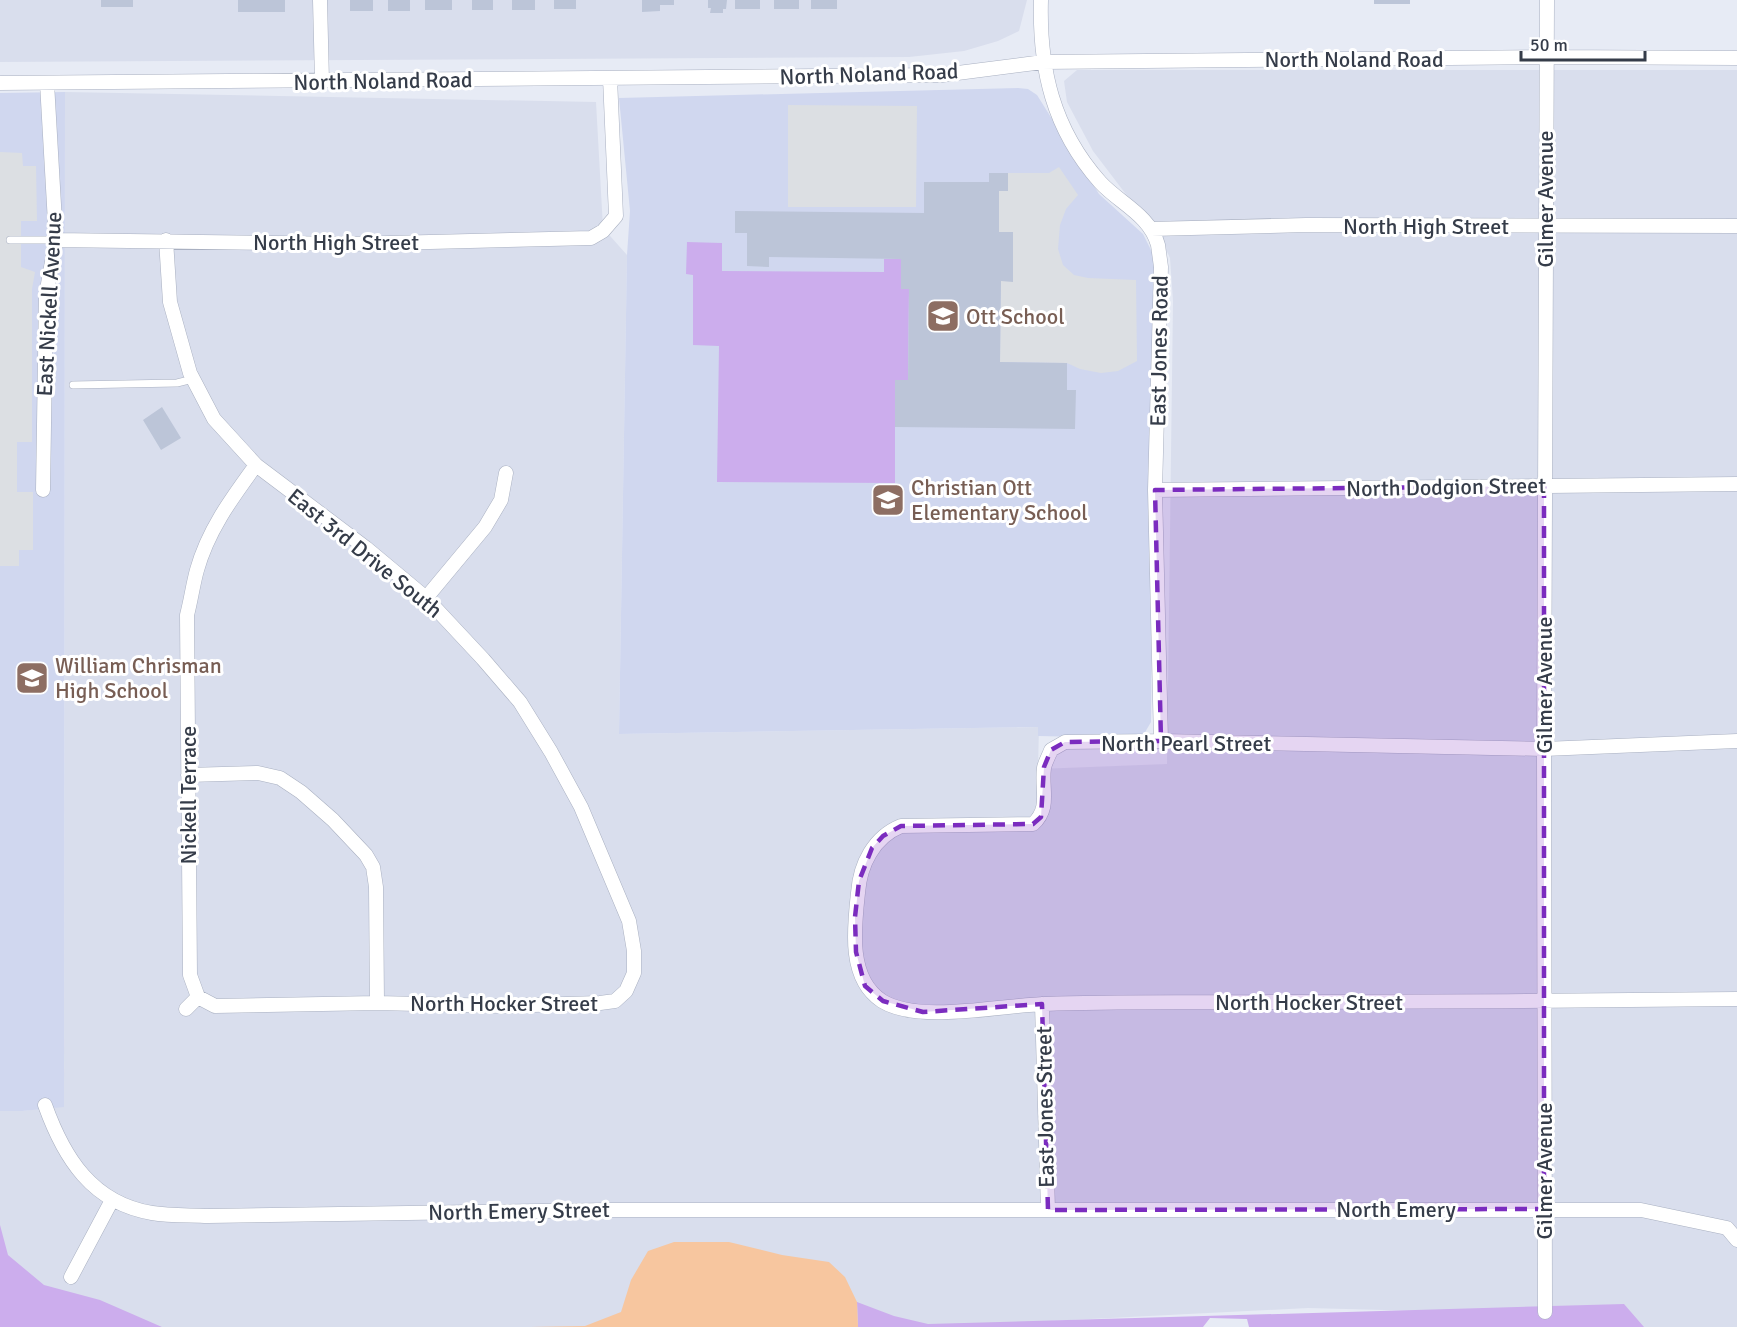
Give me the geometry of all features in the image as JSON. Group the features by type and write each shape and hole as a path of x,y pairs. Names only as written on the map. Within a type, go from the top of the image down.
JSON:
{"street":[{"path":"320,0 322,81"},
{"name":"East Jones Road","path":"1041,0 1040,28 1043,62 1056,112 1075,150 1101,183 1140,215 1151,229 1158,244 1161,267 1155,490 1161,741"},
{"name":"Gilmer Avenue","path":"1545,1312 1544,227 1547,0"},
{"name":"North Noland Road","path":"0,83 942,75 1043,62 1545,57 1737,58"},
{"name":"North High Street","path":"56,240 350,244 591,238 603,231 616,216 610,78"},
{"name":"East Nickell Avenue","path":"43,490 46,295 56,240 47,83"},
{"name":"North High Street","path":"1151,229 1306,225 1737,226"},
{"name":"East 3rd Drive South","path":"166,240 170,302 190,373 214,418 256,465 366,548 426,598 520,702 551,752 581,807 629,921 634,951 633,973 626,991"},
{"name":"Nickell Terrace","path":"198,997 190,975 187,615 197,570 210,535 228,503 256,465"},
{"path":"426,598 485,527 501,500 506,473"},
{"name":"North Dodgion Street","path":"1155,490 1737,484"},
{"name":"North Pearl Street","path":"883,1001 865,986 856,952 855,917 859,881 872,848 883,836 901,826 1033,824 1041,817 1044,803 1044,767 1051,750 1065,742 1161,741 1544,749 1737,741"},
{"path":"188,775 258,773 280,778 301,792 333,820 366,855 373,867 376,887 378,1003"},
{"name":"North Hocker Street","path":"198,997 215,1006 378,1003 502,1006 600,1003 615,1001 626,991"},
{"path":"186,1009 198,997"},
{"name":"North Hocker Street","path":"883,1001 901,1009 923,1012 1042,1004 1737,999"},
{"name":"East Jones Street","path":"1042,1004 1048,1210"},
{"name":"North Emery Street","path":"45,1105 56,1136 73,1165 94,1186 112,1200 134,1209 154,1213 208,1216 611,1210 1048,1210"},
{"path":"71,1277 112,1200"},
{"name":"North Emery","path":"1048,1210 1641,1210 1727,1228 1737,1240"}],"lane":[{"path":"10,240 56,240"},
{"path":"73,385 177,383 193,379"}],"highlighted area":[{"path":"1544,486 1544,1209 1048,1210 1042,1004 923,1012 883,1001 865,986 856,952 855,917 859,881 872,848 883,836 901,826 1033,824 1041,817 1044,767 1051,750 1065,742 1161,741 1155,490"}],"shaded area":[{"path":"0,0 1027,0 1019,31 998,41 964,51 909,57 0,62"},
{"path":"1077,70 1737,70 1737,1327 1628,1327 1618,1316 1308,1308 933,1327 76,1327 0,1301 0,1111 64,1106 65,92 596,102 603,228 627,255 619,734 1039,727 1038,769 1167,764 1173,301 1170,258 1156,228 1125,193 1093,151 1067,102 1064,81"},
{"name":"Christian Ott Elementary School","path":"1028,89 1037,95 1099,194 1143,234 1153,254 1155,278 1151,722 1144,734 1130,738 1038,736 1038,727 619,734 627,255 630,211 619,98"},
{"name":"William Chrisman High School","path":"65,92 64,1107 0,1111 0,93"},
{"path":"788,105 917,106 916,207 788,207"},
{"path":"0,152 22,153 23,166 36,166 37,221 21,221 21,267 35,272 32,289 32,442 17,442 17,492 33,492 33,550 19,550 19,566 0,566"},
{"path":"1059,167 1078,195 1066,209 1060,225 1058,249 1063,265 1074,275 1088,278 1136,280 1137,361 1118,371 1101,373 1080,369 1067,363 1000,362 1001,281 1013,281 1013,232 999,232 999,191 1008,191 1008,173 1049,173"},
{"path":"687,242 722,243 722,271 884,272 884,259 901,259 909,289 908,380 895,381 895,483 717,482 719,346 693,345 693,275 686,274"},
{"path":"0,1225 8,1255 44,1285 100,1300 162,1327 0,1327"},
{"path":"674,1242 729,1242 782,1255 829,1262 845,1277 857,1302 858,1327 530,1327 585,1326 621,1312 631,1280 648,1251"},
{"path":"857,1302 894,1316 928,1324 1624,1304 1644,1327 1249,1327 1247,1319 1210,1318 1203,1327 858,1327"}],"building":[{"path":"101,0 133,0 133,7 101,7"},
{"path":"238,0 285,0 285,12 238,12"},
{"path":"350,0 373,0 373,11 350,11"},
{"path":"388,0 410,0 410,11 388,11"},
{"path":"425,0 452,0 452,10 425,10"},
{"path":"472,0 493,0 493,10 472,10"},
{"path":"512,0 535,0 535,10 512,10"},
{"path":"554,0 576,0 576,9 554,9"},
{"path":"642,0 674,0 674,5 660,5 660,11 642,12"},
{"path":"708,0 727,0 726,9 723,9 723,13 710,13"},
{"path":"735,0 760,0 760,9 735,9"},
{"path":"774,0 799,0 799,9 774,9"},
{"path":"811,0 837,0 837,9 811,9"},
{"path":"1374,0 1410,0 1410,4 1374,4"},
{"name":"Christian Ott Elementary School","path":"989,173 1008,173 1008,191 999,191 999,232 1013,232 1013,282 1001,281 1000,362 1067,363 1067,390 1076,390 1075,429 895,427 895,380 908,380 909,289 901,289 901,259 769,257 769,267 747,266 747,233 735,233 735,211 924,213 924,182 989,182"},
{"path":"162,407 181,438 161,450 143,420"}],"place":[{"name":"Ott School","path":"943,316"},
{"name":"Christian Ott Elementary School","path":"888,500"},
{"name":"William Chrisman High School","path":"32,678"}]}
